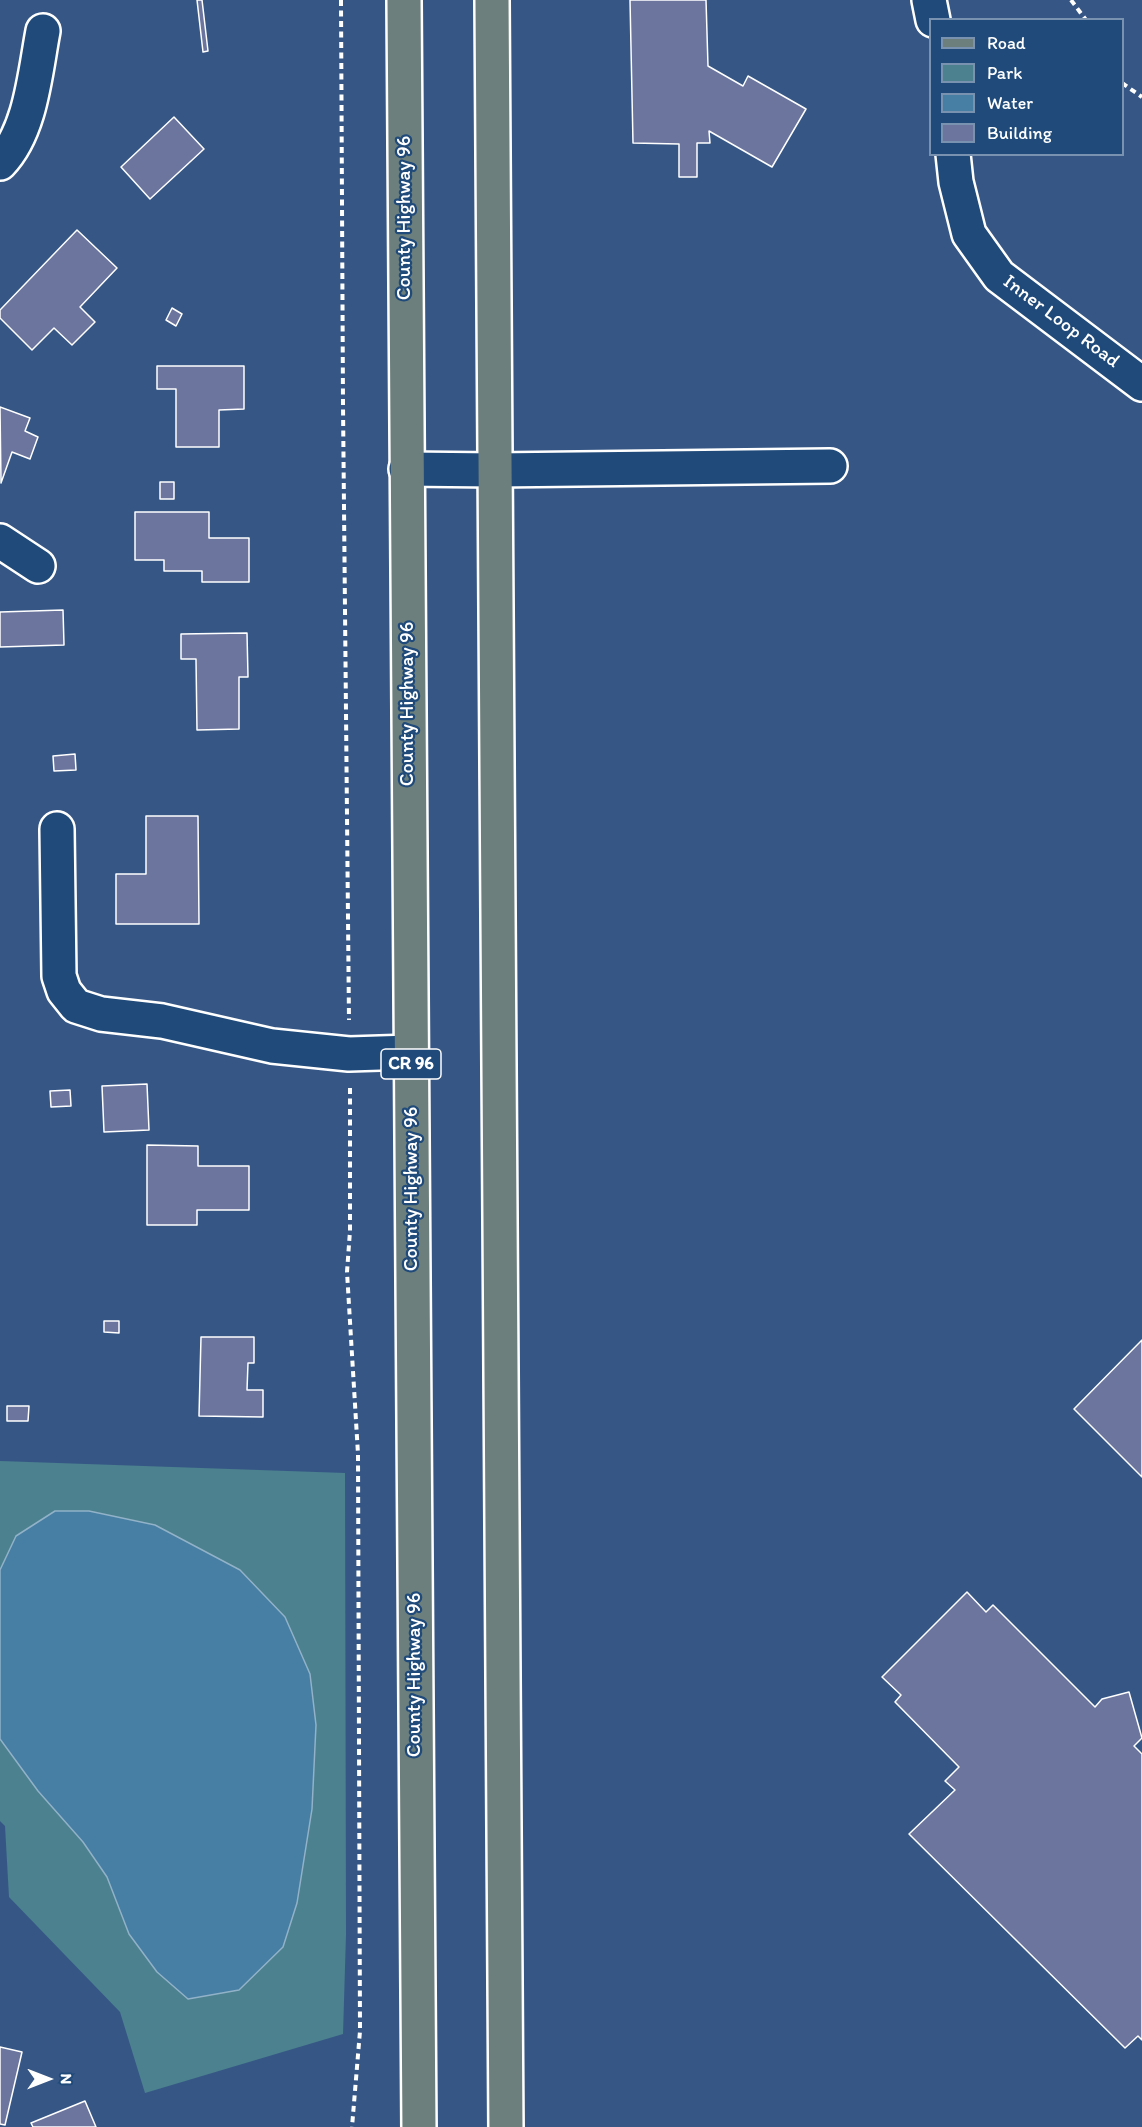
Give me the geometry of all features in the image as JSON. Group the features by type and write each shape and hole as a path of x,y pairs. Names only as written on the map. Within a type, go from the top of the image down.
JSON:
{"main road":[{"name":"County Highway 96","path":"404,0 419,2127"},
{"path":"492,0 506,2127"}],"street":[{"path":"929,0 933,18"},
{"path":"0,163 8,155 29,109 43,31"},
{"name":"Inner Loop Road","path":"953,156 956,182 969,234 999,276 1142,384"},
{"path":"406,469 830,466"},
{"path":"0,541 39,566"},
{"path":"57,829 59,976 64,991 76,1006 101,1014 162,1021 272,1046 350,1054 411,1052"}],"path":[{"path":"1071,0 1084,18"},
{"path":"1124,84 1142,97"}],"green space":[{"path":"0,1461 345,1473 346,1934 343,2034 145,2093 120,2012 9,1897 5,1826 0,1821 0,1739 38,1791 83,1842 107,1877 129,1934 157,1972 239,1990 244,1984 155,1525 89,1511 55,1511 16,1536 0,1570"}],"water":[{"path":"55,1511 89,1511 155,1525 240,1570 285,1617 310,1674 316,1725 312,1809 297,1903 283,1947 239,1990 188,1999 157,1972 129,1934 107,1877 83,1842 38,1791 0,1739 0,1570 16,1536"}],"building":[{"path":"197,0 202,0 208,51 203,52"},
{"path":"630,0 706,0 708,66 743,86 748,76 806,109 772,167 709,131 710,143 697,143 697,177 679,177 679,144 633,143"},
{"path":"174,117 204,149 150,199 121,167"},
{"path":"77,230 117,268 80,307 95,322 72,345 54,328 32,350 0,318 0,310"},
{"path":"172,308 182,314 176,326 166,320"},
{"path":"157,366 244,366 244,409 219,410 219,447 176,447 176,389 157,389"},
{"path":"0,407 30,418 25,431 38,437 30,459 12,452 1,483"},
{"path":"160,482 174,482 174,499 160,499"},
{"path":"135,512 209,512 209,538 249,538 249,582 202,582 202,571 164,571 164,560 135,560"},
{"path":"63,610 64,645 0,647 0,612"},
{"path":"247,633 248,677 239,677 239,729 197,730 196,659 181,659 181,634"},
{"path":"75,754 76,770 54,771 53,756"},
{"path":"146,816 198,816 199,924 116,924 116,874 146,874"},
{"path":"147,1084 149,1130 104,1132 102,1086"},
{"path":"70,1090 71,1106 51,1107 50,1091"},
{"path":"147,1145 198,1146 198,1166 249,1166 249,1210 197,1210 197,1225 147,1225"},
{"path":"104,1321 119,1321 119,1333 104,1332"},
{"path":"201,1337 254,1337 254,1363 248,1363 247,1390 263,1390 263,1417 199,1416"},
{"path":"1142,1340 1142,1477 1074,1409"},
{"path":"7,1406 29,1406 28,1421 7,1421"},
{"path":"967,1592 986,1612 993,1605 1095,1707 1102,1699 1129,1692 1142,1738 1134,1746 1142,1754 1142,2040 1138,2036 1125,2048 909,1834 955,1790 945,1781 959,1767 895,1702 901,1695 882,1677"},
{"path":"0,2047 22,2052 5,2125 0,2124"},
{"path":"85,2101 96,2127 33,2127 31,2123"}]}
